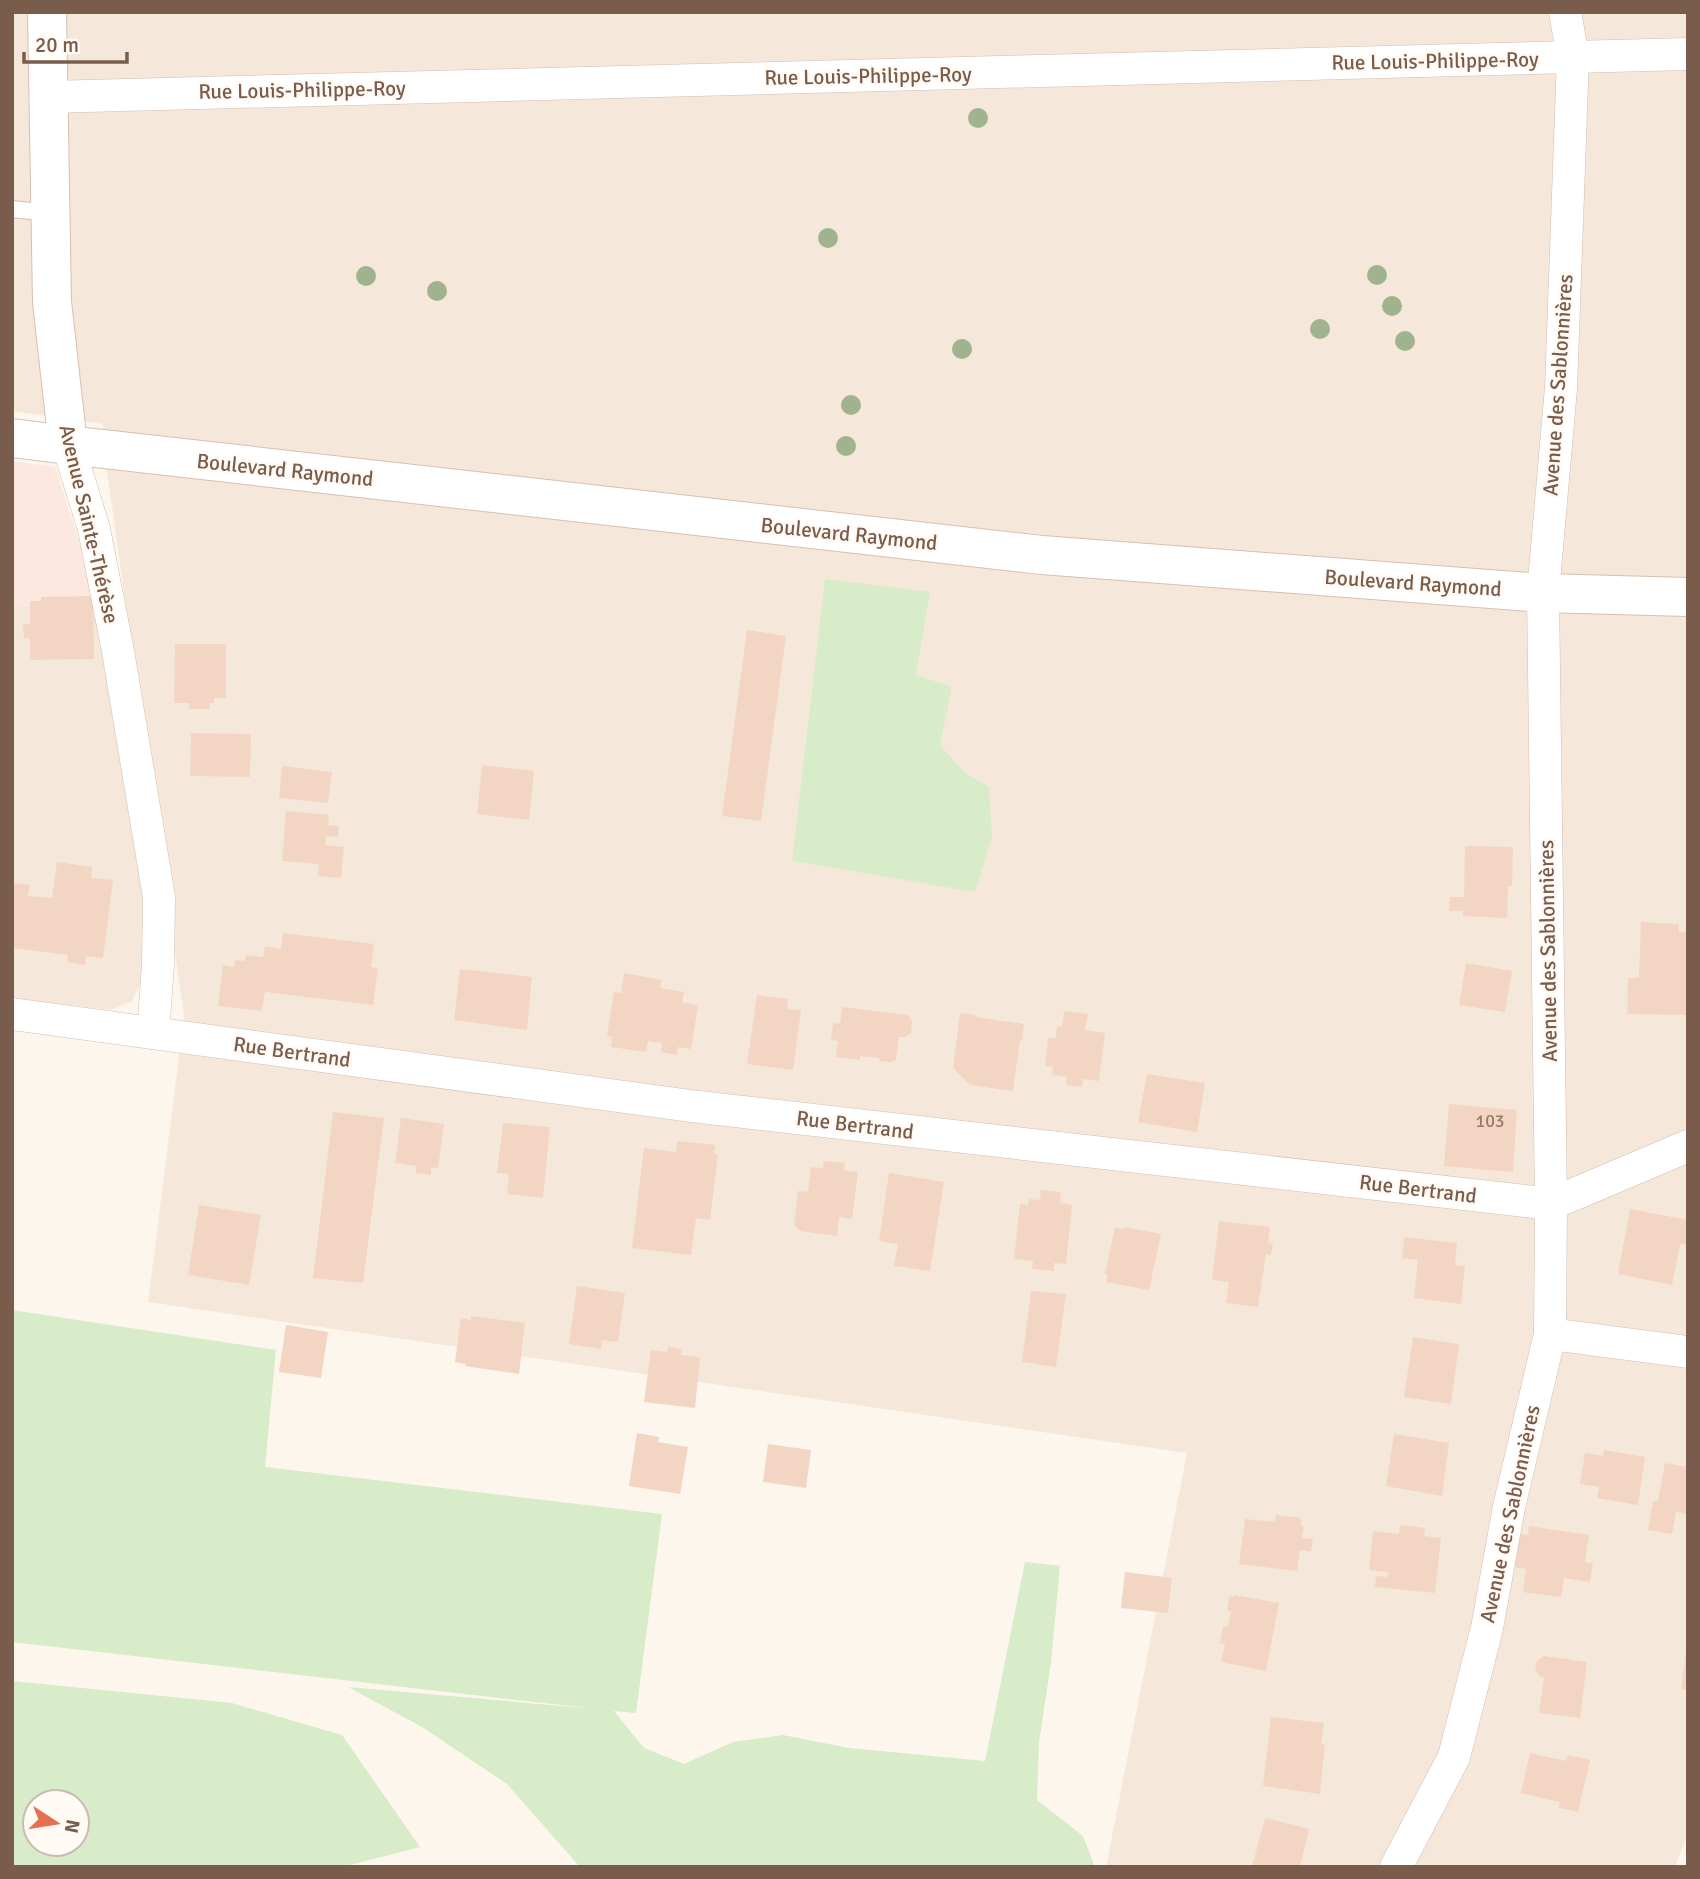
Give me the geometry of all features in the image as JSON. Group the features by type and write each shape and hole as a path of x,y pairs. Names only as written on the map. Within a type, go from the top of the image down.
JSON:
{"street":[{"name":"Avenue Sainte-Thérèse","path":"47,12 52,302 68,446 94,529 118,651 159,897 153,1033"},
{"name":"Avenue des Sablonnières","path":"1396,1867 1454,1757 1487,1628 1509,1507 1550,1334 1551,1204 1543,593 1561,388 1573,57 1565,12"},
{"name":"Rue Louis-Philippe-Roy","path":"49,97 1688,54"},
{"name":"Boulevard Raymond","path":"12,438 1042,555 1543,593 1688,597"},
{"name":"Rue Bertrand","path":"12,1014 691,1106 1551,1204 1688,1146"},
{"path":"1550,1334 1688,1352"}],"lane":[{"path":"12,209 51,214"}],"shaded area":[{"path":"12,12 1688,12 1688,1833 1675,1867 1106,1867 1187,1453 148,1302 184,1016 107,471 103,424 12,411"},
{"path":"12,461 55,467 103,615 12,605"},
{"path":"12,603 102,611 146,866 143,978 132,1001 111,1010 12,998"}],"green space":[{"path":"825,579 930,592 916,675 952,687 940,745 964,772 989,787 992,836 975,892 792,861"},
{"path":"12,1310 276,1350 265,1467 662,1514 636,1713 614,1711 644,1748 684,1764 733,1742 783,1735 849,1748 985,1761 1025,1562 1060,1566 1051,1663 1039,1742 1037,1800 1083,1836 1095,1867 580,1867 507,1784 422,1727 348,1687 596,1709 12,1642"},
{"path":"12,1681 232,1703 342,1735 420,1847 343,1867 12,1867"}],"building":[{"path":"93,596 94,659 30,660 30,638 24,639 23,624 30,624 30,601 41,601 41,597"},
{"path":"747,630 786,636 761,821 722,816"},
{"path":"175,644 226,644 226,698 214,698 214,703 209,703 210,709 189,709 189,703 174,703"},
{"path":"191,733 251,734 250,777 190,776"},
{"path":"482,765 534,771 529,820 477,814"},
{"path":"282,766 332,772 328,803 279,798"},
{"path":"286,811 329,815 328,825 339,826 338,837 326,836 325,845 344,847 341,878 318,876 319,864 282,861"},
{"path":"1465,846 1513,847 1512,886 1508,886 1507,918 1463,916 1463,911 1449,911 1450,897 1464,897"},
{"path":"57,862 92,867 91,878 113,880 103,958 86,956 85,965 67,962 68,955 12,948 13,883 30,885 28,896 52,898"},
{"path":"1641,922 1679,924 1679,932 1688,932 1686,1015 1627,1014 1628,978 1639,978"},
{"path":"283,933 374,944 371,967 378,968 373,1005 265,992 262,1011 218,1006 223,965 234,967 235,960 245,961 246,955 263,957 265,946 281,949"},
{"path":"1466,963 1512,971 1505,1012 1459,1005"},
{"path":"460,969 532,977 527,1030 454,1020"},
{"path":"624,973 662,980 660,988 684,992 682,1002 698,1005 691,1049 678,1047 677,1055 661,1052 662,1043 648,1041 646,1052 611,1047 612,1037 607,1036 614,992 621,993"},
{"path":"757,995 788,999 787,1009 801,1010 793,1070 747,1064"},
{"path":"842,1007 908,1015 912,1021 911,1033 899,1037 896,1060 890,1062 860,1056 860,1060 836,1057 838,1041 831,1040 833,1023 840,1024"},
{"path":"1064,1011 1088,1014 1085,1030 1105,1033 1099,1081 1083,1079 1082,1087 1066,1085 1067,1077 1052,1075 1053,1067 1045,1066 1048,1038 1056,1038 1057,1026 1062,1027"},
{"path":"960,1013 1024,1024 1013,1091 970,1085 953,1068"},
{"path":"1147,1074 1205,1083 1197,1132 1138,1122"},
{"path":"1449,1104 1517,1110 1513,1172 1444,1166"},
{"path":"333,1112 384,1118 363,1283 313,1278"},
{"path":"401,1118 444,1124 438,1168 431,1167 431,1175 416,1173 416,1166 395,1163"},
{"path":"503,1123 550,1127 543,1198 507,1194 509,1174 497,1173"},
{"path":"677,1141 715,1145 714,1154 718,1154 710,1220 696,1218 691,1255 632,1248 644,1148 676,1152"},
{"path":"824,1161 845,1163 844,1171 858,1172 852,1219 839,1217 837,1236 800,1231 794,1224 798,1191 808,1192 811,1167 823,1168"},
{"path":"889,1173 944,1182 930,1271 894,1266 898,1244 879,1241"},
{"path":"1041,1190 1061,1192 1060,1203 1072,1205 1066,1264 1054,1263 1054,1271 1032,1269 1033,1261 1014,1259 1020,1204 1028,1205 1029,1199 1040,1200"},
{"path":"199,1205 261,1215 249,1285 188,1275"},
{"path":"1630,1209 1688,1220 1688,1245 1680,1244 1672,1285 1618,1274"},
{"path":"1219,1221 1270,1227 1268,1243 1273,1244 1271,1255 1266,1254 1258,1307 1226,1303 1229,1282 1212,1280"},
{"path":"1115,1227 1161,1234 1149,1290 1106,1282 1108,1274 1105,1274"},
{"path":"1404,1237 1457,1243 1455,1265 1465,1266 1461,1304 1414,1298 1418,1260 1402,1258"},
{"path":"577,1286 625,1293 618,1342 602,1340 601,1349 569,1344"},
{"path":"1031,1291 1066,1294 1056,1367 1022,1362"},
{"path":"471,1316 525,1323 519,1374 455,1362 461,1318 471,1320"},
{"path":"286,1325 328,1332 321,1378 279,1372"},
{"path":"1413,1337 1459,1344 1451,1404 1404,1397"},
{"path":"668,1347 682,1349 681,1355 700,1357 695,1408 644,1402 651,1350 667,1352"},
{"path":"637,1433 659,1437 658,1442 688,1447 680,1494 629,1486"},
{"path":"1394,1434 1449,1443 1442,1496 1386,1486"},
{"path":"768,1444 811,1450 806,1488 763,1482"},
{"path":"1604,1450 1645,1457 1638,1505 1597,1498 1599,1487 1580,1484 1585,1453 1603,1456"},
{"path":"1665,1463 1688,1467 1688,1514 1676,1512 1672,1534 1648,1530 1653,1501 1658,1501"},
{"path":"1276,1515 1301,1518 1301,1526 1304,1526 1302,1538 1313,1539 1311,1552 1300,1550 1297,1571 1239,1564 1245,1519 1275,1522"},
{"path":"1400,1525 1425,1528 1424,1536 1441,1538 1435,1593 1375,1587 1376,1576 1387,1577 1388,1572 1369,1570 1373,1531 1399,1534"},
{"path":"1529,1526 1589,1535 1585,1562 1593,1563 1590,1582 1564,1578 1561,1597 1523,1592 1526,1569 1514,1567 1518,1534 1528,1535"},
{"path":"1125,1572 1172,1578 1168,1613 1121,1608"},
{"path":"1229,1596 1279,1603 1266,1671 1221,1662 1225,1644 1220,1643 1223,1626 1228,1627 1231,1611 1227,1610"},
{"path":"1688,1653 1688,1690 1681,1689"},
{"path":"1544,1656 1587,1662 1580,1718 1539,1713 1544,1677 1535,1670 1537,1661"},
{"path":"1271,1717 1324,1723 1321,1744 1325,1745 1320,1794 1263,1786"},
{"path":"1530,1753 1566,1761 1568,1755 1590,1760 1578,1812 1559,1808 1560,1802 1521,1793"},
{"path":"1265,1818 1309,1829 1300,1867 1252,1867"}]}
